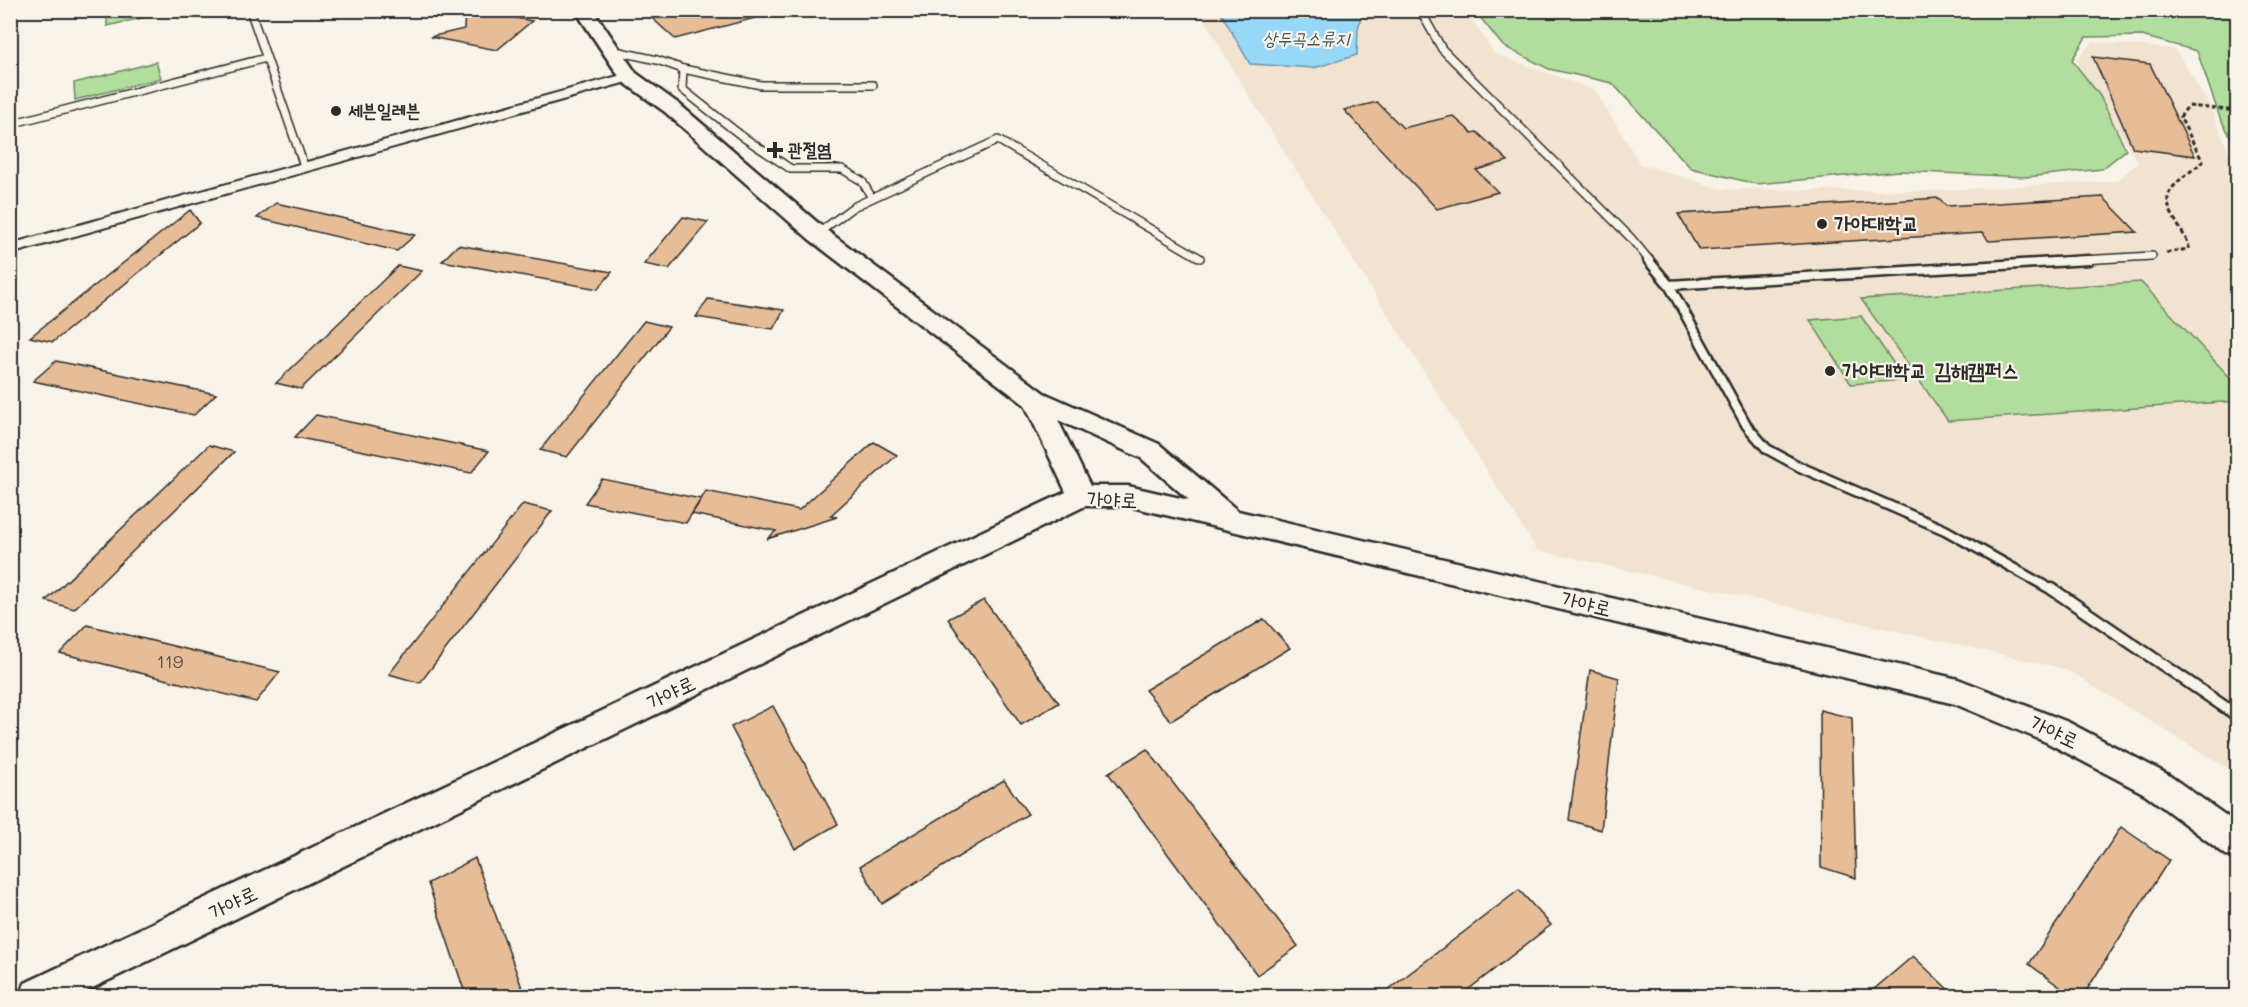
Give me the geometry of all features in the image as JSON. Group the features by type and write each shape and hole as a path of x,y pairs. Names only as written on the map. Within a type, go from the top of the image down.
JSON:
{"main road":[{"path":"584,10 629,77 672,108 817,234 1035,399 1150,451 1230,520"},
{"path":"1035,399 1082,496"},
{"name":"가야로","path":"38,996 1082,496 1128,496 1958,692 2057,732 2156,784 2238,844"}],"street":[{"path":"10,249 629,77"}],"lane":[{"path":"249,10 304,166"},
{"path":"1420,10 1442,49 1630,237 1669,285 1747,426 1767,449 1800,467 1945,530 2038,580 2238,716"},
{"path":"610,50 657,60 683,69 761,85 873,85"},
{"path":"10,124 266,58"},
{"path":"683,69 682,89 742,137 791,169 842,169 862,181 872,198"},
{"path":"817,234 853,207 998,140 1200,258"},
{"path":"1669,285 2152,256"}],"path":[{"path":"2238,41 2234,44 2232,54 2238,76"},
{"path":"2152,256 2188,249 2189,244 2168,210 2167,197 2180,180 2204,162 2180,117 2188,105 2238,111"}],"shaded area":[{"name":"가야대학교 김해캠퍼스","path":"1200,11 1466,11 1495,54 1595,90 1640,164 1721,189 1924,191 2116,181 2138,163 2076,59 2093,42 2175,49 2209,104 2234,164 2237,185 2237,774 2065,669 1537,550 1235,74"}],"green space":[{"path":"126,11 145,11 146,17 107,26 107,15"},
{"path":"1475,11 2237,11 2237,148 2220,118 2197,51 2142,36 2086,37 2072,60 2100,96 2126,150 2102,169 2026,177 1899,171 1756,184 1691,168 1612,83 1549,69 1503,46"},
{"path":"156,62 161,78 75,100 74,83"},
{"path":"2141,282 2237,385 2237,401 1948,421 1861,299"},
{"path":"1861,316 1905,380 1851,384 1810,320"}],"water":[{"name":"상두곡소류지","path":"1220,11 1362,11 1358,29 1357,55 1314,68 1250,64"}],"building":[{"path":"465,10 494,10 494,14 532,21 497,50 430,37 464,29"},
{"path":"643,10 758,10 759,17 675,39"},
{"path":"2093,57 2150,64 2195,156 2133,148"},
{"path":"1377,102 1403,128 1453,116 1472,133 1477,132 1508,161 1476,170 1498,192 1437,209 1344,110"},
{"name":"가야대학교","path":"2103,197 2137,232 1989,241 1982,233 1699,250 1678,214 1939,198 1946,206"},
{"path":"276,203 415,235 397,251 257,218"},
{"path":"190,210 200,223 53,342 30,337"},
{"path":"683,217 708,222 669,269 644,264"},
{"path":"458,245 612,272 598,289 442,261"},
{"path":"398,266 422,271 301,389 276,383"},
{"path":"708,299 784,310 773,329 696,317"},
{"path":"644,321 669,327 567,457 540,450"},
{"path":"56,361 216,394 194,415 33,381"},
{"path":"316,415 489,451 471,473 295,437"},
{"path":"874,442 897,455 830,516 837,517 767,539 776,531 692,514 706,491 799,510"},
{"path":"209,445 234,452 74,609 46,601"},
{"path":"602,479 701,499 686,523 585,503"},
{"path":"523,504 552,511 420,683 389,674"},
{"path":"984,600 1059,703 1021,725 948,619"},
{"path":"1264,619 1290,648 1171,721 1145,690"},
{"path":"87,625 280,672 256,702 60,653"},
{"path":"1590,670 1619,678 1601,830 1569,820"},
{"path":"773,706 838,824 795,849 731,727"},
{"path":"1820,710 1852,718 1856,878 1821,867"},
{"path":"1147,749 1298,946 1257,975 1108,773"},
{"path":"1004,780 1028,814 882,904 860,866"},
{"path":"2121,827 2169,860 2083,996 2072,996 2029,964"},
{"path":"475,858 525,996 466,996 428,883"},
{"path":"1519,890 1551,925 1460,996 1380,996"},
{"path":"1913,956 1955,996 1866,996"}],"place":[{"name":"세븐일레븐","path":"336,111"},
{"name":"관절염","path":"775,150"},
{"name":"가야대학교","path":"1822,224"},
{"name":"가야대학교 김해캠퍼스","path":"1830,371"}]}
